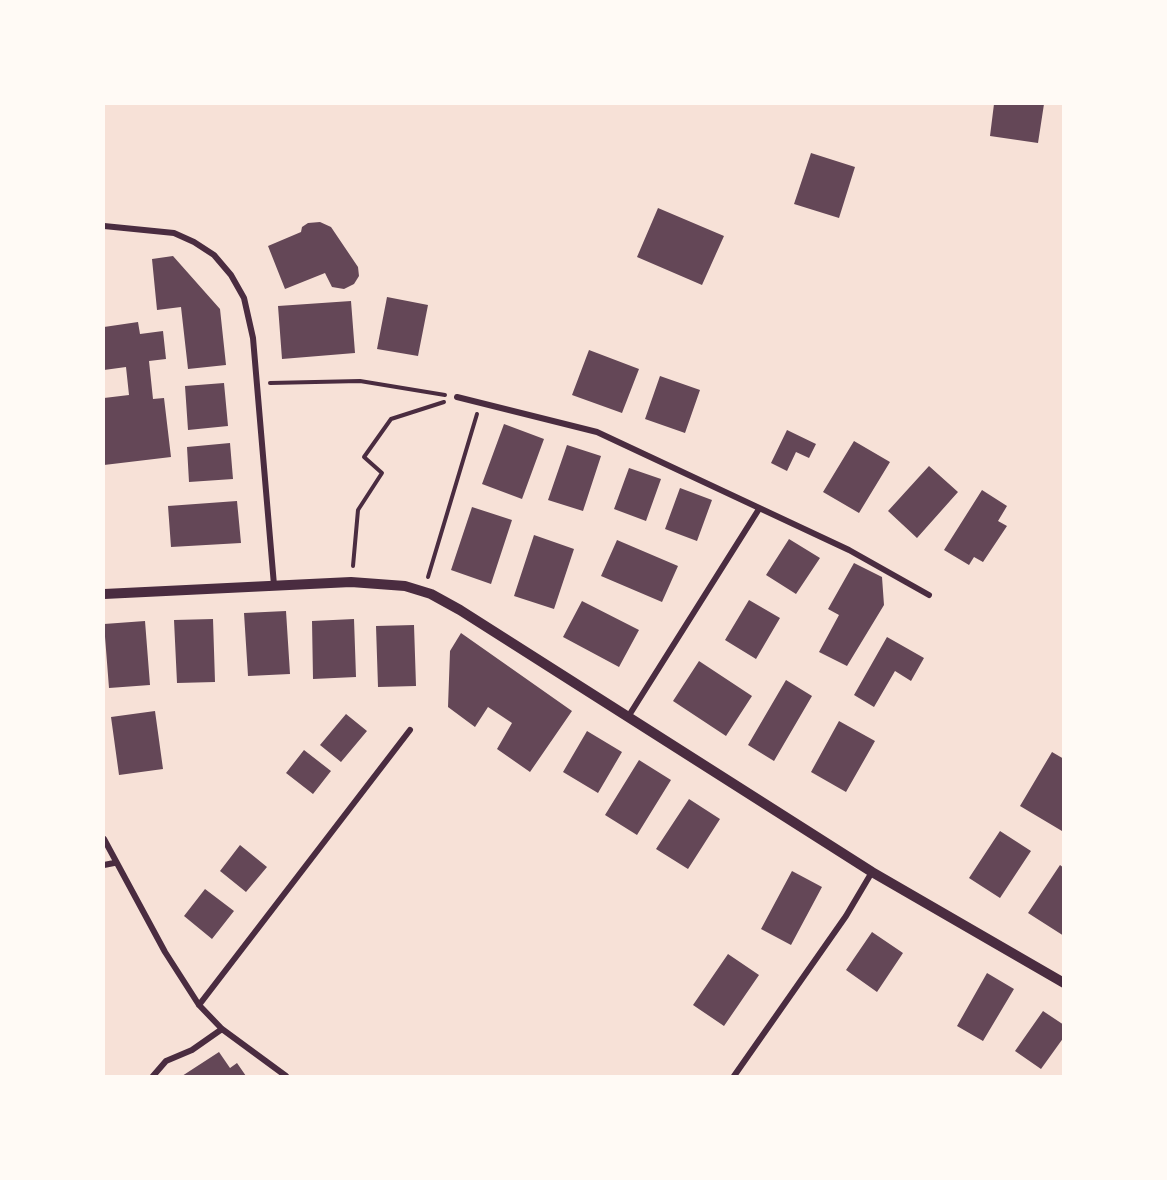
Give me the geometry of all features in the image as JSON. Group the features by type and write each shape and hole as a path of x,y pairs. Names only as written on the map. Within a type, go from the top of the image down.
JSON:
{"street":[{"path":"104,226 174,233 214,255 231,275 244,298 253,338 274,585"},
{"path":"457,397 597,432 849,550 929,595"},
{"path":"627,717 759,509"},
{"path":"104,594 351,582 395,584 424,592 460,610 872,872 1064,983"},
{"path":"199,1005 410,730"},
{"path":"104,839 114,863 165,952 199,1005 222,1029 286,1077"},
{"path":"104,865 114,863"},
{"path":"745,1077 736,1074 852,908 872,872"},
{"path":"153,1077 166,1061 192,1050 222,1029"}],"path":[{"path":"257,384 360,381 457,397"},
{"path":"351,582 358,510 382,473 364,457 391,419 457,397"},
{"path":"424,592 480,403"}],"building":[{"path":"994,104 1044,104 1038,143 990,136"},
{"path":"811,153 855,167 839,218 794,204"},
{"path":"658,208 724,236 702,285 637,257"},
{"path":"320,222 331,227 358,267 359,276 354,284 344,289 332,287 325,273 285,289 268,246 301,232 302,227 308,223"},
{"path":"173,256 220,309 226,365 188,369 181,307 157,310 152,259"},
{"path":"387,297 428,305 418,356 377,349"},
{"path":"351,301 355,353 282,359 278,306"},
{"path":"138,322 140,334 163,331 166,359 149,361 153,399 164,398 171,457 104,465 104,398 129,395 126,367 104,370 104,327"},
{"path":"589,350 639,369 622,413 572,395"},
{"path":"660,376 700,390 685,433 645,419"},
{"path":"224,383 228,426 188,430 185,386"},
{"path":"504,424 544,439 522,499 482,484"},
{"path":"787,430 816,444 809,458 796,452 787,471 771,463"},
{"path":"854,441 890,462 859,513 823,492"},
{"path":"230,443 233,479 189,482 187,447"},
{"path":"567,445 601,456 583,511 548,500"},
{"path":"929,466 958,492 917,538 888,511"},
{"path":"629,468 661,479 646,521 614,509"},
{"path":"680,488 712,500 697,541 665,529"},
{"path":"982,490 1007,506 998,521 1007,526 983,562 974,557 969,565 944,550"},
{"path":"237,501 241,543 171,547 168,506"},
{"path":"472,507 512,520 491,584 451,570"},
{"path":"534,535 574,549 554,609 514,596"},
{"path":"789,539 820,558 796,594 766,575"},
{"path":"617,540 678,566 662,602 601,576"},
{"path":"854,563 882,577 884,605 847,666 819,652 839,615 828,609"},
{"path":"749,600 780,618 756,659 725,640"},
{"path":"582,601 639,630 619,667 563,637"},
{"path":"286,611 290,674 248,676 244,613"},
{"path":"213,619 215,682 177,683 174,620"},
{"path":"354,619 356,677 313,679 312,621"},
{"path":"145,621 150,685 109,688 104,624"},
{"path":"414,625 416,686 378,687 376,626"},
{"path":"461,633 572,711 530,772 497,749 512,723 488,707 475,727 448,707 450,651"},
{"path":"887,637 924,658 911,681 895,671 874,707 854,695"},
{"path":"699,661 752,696 726,736 673,701"},
{"path":"786,680 812,696 774,761 748,745"},
{"path":"155,711 163,769 119,775 111,717"},
{"path":"346,714 367,731 341,762 320,745"},
{"path":"839,721 875,741 846,792 811,772"},
{"path":"587,731 622,752 598,793 563,772"},
{"path":"304,750 331,771 313,794 286,773"},
{"path":"1052,752 1064,759 1062,831 1020,806"},
{"path":"639,760 671,780 637,835 605,815"},
{"path":"689,799 720,819 688,869 656,849"},
{"path":"1000,831 1031,851 1000,898 969,878"},
{"path":"240,845 267,867 246,892 220,871"},
{"path":"1060,865 1064,868 1064,936 1028,913"},
{"path":"792,871 822,887 791,945 761,929"},
{"path":"205,889 234,911 212,939 184,916"},
{"path":"872,932 903,953 877,992 846,970"},
{"path":"728,954 759,975 724,1026 693,1005"},
{"path":"987,973 1014,989 983,1041 957,1026"},
{"path":"1043,1011 1064,1025 1064,1037 1041,1069 1015,1051"},
{"path":"219,1052 230,1068 237,1063 246,1076 182,1076"}]}
